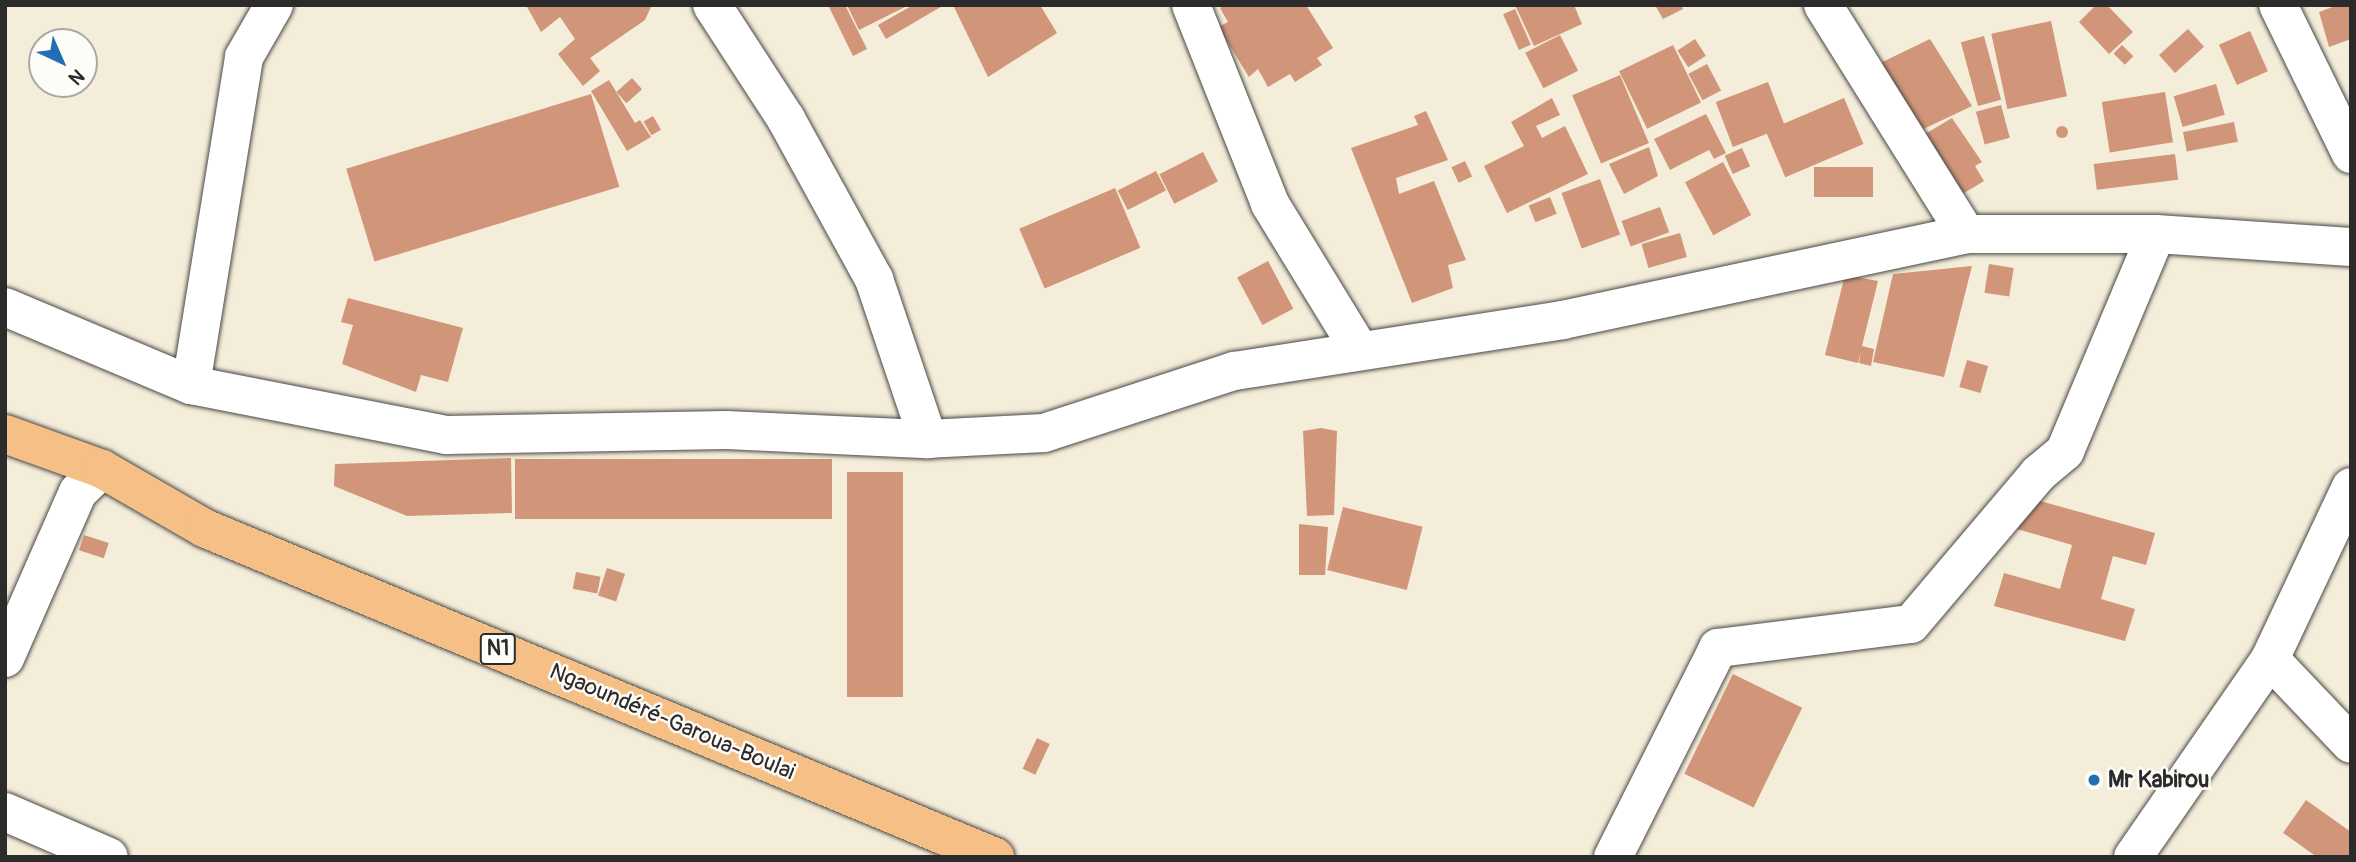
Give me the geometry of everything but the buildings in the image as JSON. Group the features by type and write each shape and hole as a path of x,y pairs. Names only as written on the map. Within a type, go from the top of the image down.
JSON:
{"highway":[{"name":"Ngaoundéré-Garoua-Boulai","path":"5,434 102,469 204,528 995,857"}],"street":[{"path":"191,385 244,57 274,5"},
{"path":"712,5 786,119 874,279 928,439"},
{"path":"1191,5 1270,204 1360,351"},
{"path":"1823,5 1966,234"},
{"path":"2278,5 2351,154"},
{"path":"5,307 191,385 446,435 726,430 928,439 1044,433 1234,371 1563,320 1966,234 2156,234 2351,247"},
{"path":"1613,857 1718,648 1911,624 2038,474 2065,451 2156,234"},
{"path":"5,658 78,492 102,469"},
{"path":"2133,857 2270,659 2351,487"},
{"path":"2270,659 2351,744"},
{"path":"5,812 108,857"}],"place":[{"name":"Mr Kabirou","path":"2094,780"}]}
